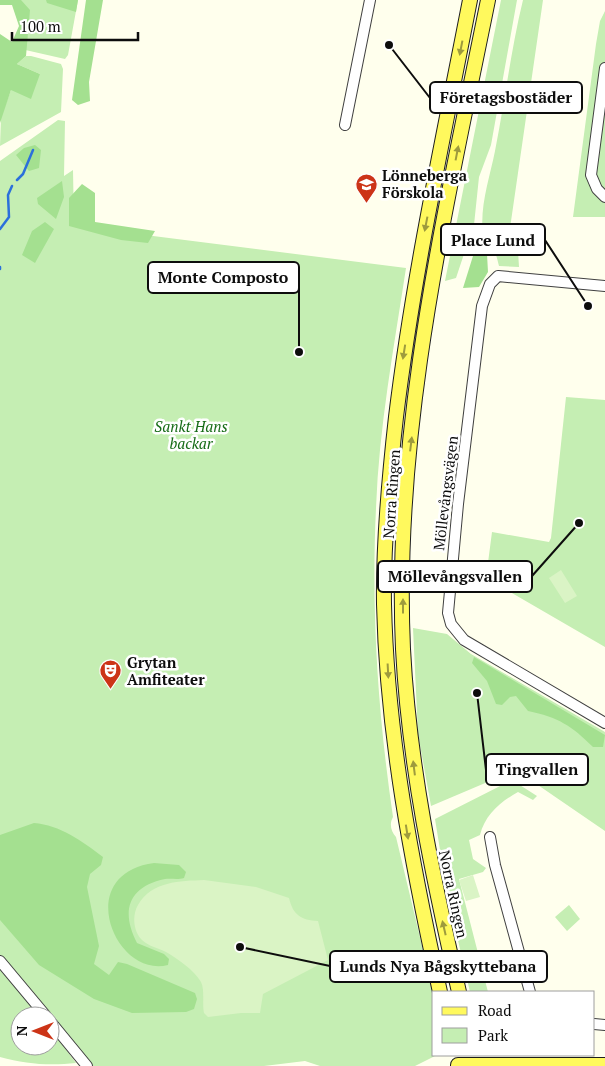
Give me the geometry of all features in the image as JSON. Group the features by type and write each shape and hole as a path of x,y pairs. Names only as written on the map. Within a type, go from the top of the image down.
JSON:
{"main road":[{"name":"Norra Ringen","path":"440,991 407,837 393,742 384,602 391,468 403,362 419,260 470,0"},
{"name":"Norra Ringen","path":"459,991 423,831 408,722 403,648 404,529 408,469 420,365 447,203 488,0"},
{"path":"456,1063 476,1066 605,1065"}],"street":[{"path":"345,125 370,0"},
{"path":"605,68 592,175 596,189 605,197"},
{"name":"Möllevångsvägen","path":"605,286 498,276 490,284 482,306 451,574 449,619 464,640 605,724"},
{"path":"490,837 504,900 530,991"},
{"path":"0,962 37,1006"},
{"path":"60,1033 87,1066"}],"green space":[{"path":"0,0 78,0 68,55 65,59 21,49 19,5"},
{"path":"0,0 21,0 30,10 26,56 17,64 40,74 31,99 11,90 0,123 0,34 12,42 19,26 12,5 0,5"},
{"path":"46,0 78,0 76,12 47,3"},
{"path":"86,0 103,0 89,82 90,101 78,105 72,100"},
{"path":"501,0 517,0 491,145 479,177 472,244 464,254 456,278 445,281"},
{"path":"523,0 543,0 508,242 518,251 519,267 499,266 493,248 484,241 482,218"},
{"path":"605,11 605,217 573,217 596,44 600,21"},
{"path":"26,56 61,64 63,69 61,112 0,146 1,117 11,90 40,74 17,64"},
{"name":"Sankt Hans backar","path":"58,120 65,121 64,176 73,170 74,226 406,268 380,447 376,508 375,625 383,740 393,817 391,827 396,837 433,991 432,1056 435,1056 415,1066 320,1066 305,1061 264,1066 93,1066 60,1027 60,1006 43,1006 0,955 0,161"},
{"path":"35,145 41,150 39,168 29,171 16,155 24,148"},
{"path":"62,181 64,197 56,219 38,204 37,198"},
{"path":"82,184 95,193 95,222 155,231 148,243 121,240 69,226 69,198"},
{"path":"45,222 54,229 35,263 22,255 32,231"},
{"path":"478,252 487,254 488,272 479,287 463,288 473,256"},
{"path":"566,397 605,400 605,647 486,578 492,532 549,542 551,538"},
{"path":"561,570 577,596 565,603 549,578"},
{"path":"413,628 447,634 471,654 605,732 605,831 516,770 431,806 418,734"},
{"path":"474,657 605,735 603,747 593,747 578,733 556,719 528,711 516,696 510,697 502,705 496,704 487,681 472,663"},
{"path":"512,780 537,796 533,800 518,792 505,800 489,815 480,835 469,840 473,859 486,868 483,872 459,879 488,991 470,991 447,893 435,819"},
{"path":"34,823 62,830 103,857 101,865 90,874 87,887 99,946 94,964 109,975 118,962 127,964 195,993 197,999 194,1009 186,1012 132,1013 94,999 39,965 0,920 0,835"},
{"path":"154,863 179,865 186,872 184,878 165,879 142,888 131,902 129,921 137,943 164,954 169,959 168,965 149,965 132,957 119,942 110,923 108,904 114,886 129,871"},
{"path":"473,875 480,897 466,901 459,880"},
{"path":"204,880 256,887 289,898 293,909 299,916 318,921 328,960 263,994 260,1013 208,1017 204,1013 203,989 198,978 176,958 142,940 134,923 138,905 151,891 176,882"},
{"path":"569,905 580,919 567,931 555,917"},
{"path":"0,968 32,1006 10,1006 10,1056 60,1056 60,1041 76,1063 38,1064 0,1057"}],"waterway":[{"path":"17,180 23,174 33,150"},
{"path":"0,229 9,217 8,195 12,186"}],"place":[{"name":"Företagsbostäder","path":"389,45"},
{"name":"Lönneberga Förskola","path":"366,203"},
{"name":"Place Lund","path":"588,306"},
{"name":"Monte Composto","path":"299,352"},
{"name":"Möllevångsvallen","path":"579,523"},
{"name":"Grytan Amfiteater","path":"111,690"},
{"name":"Tingvallen","path":"477,693"},
{"name":"Lunds Nya Bågskyttebana","path":"240,947"}]}
